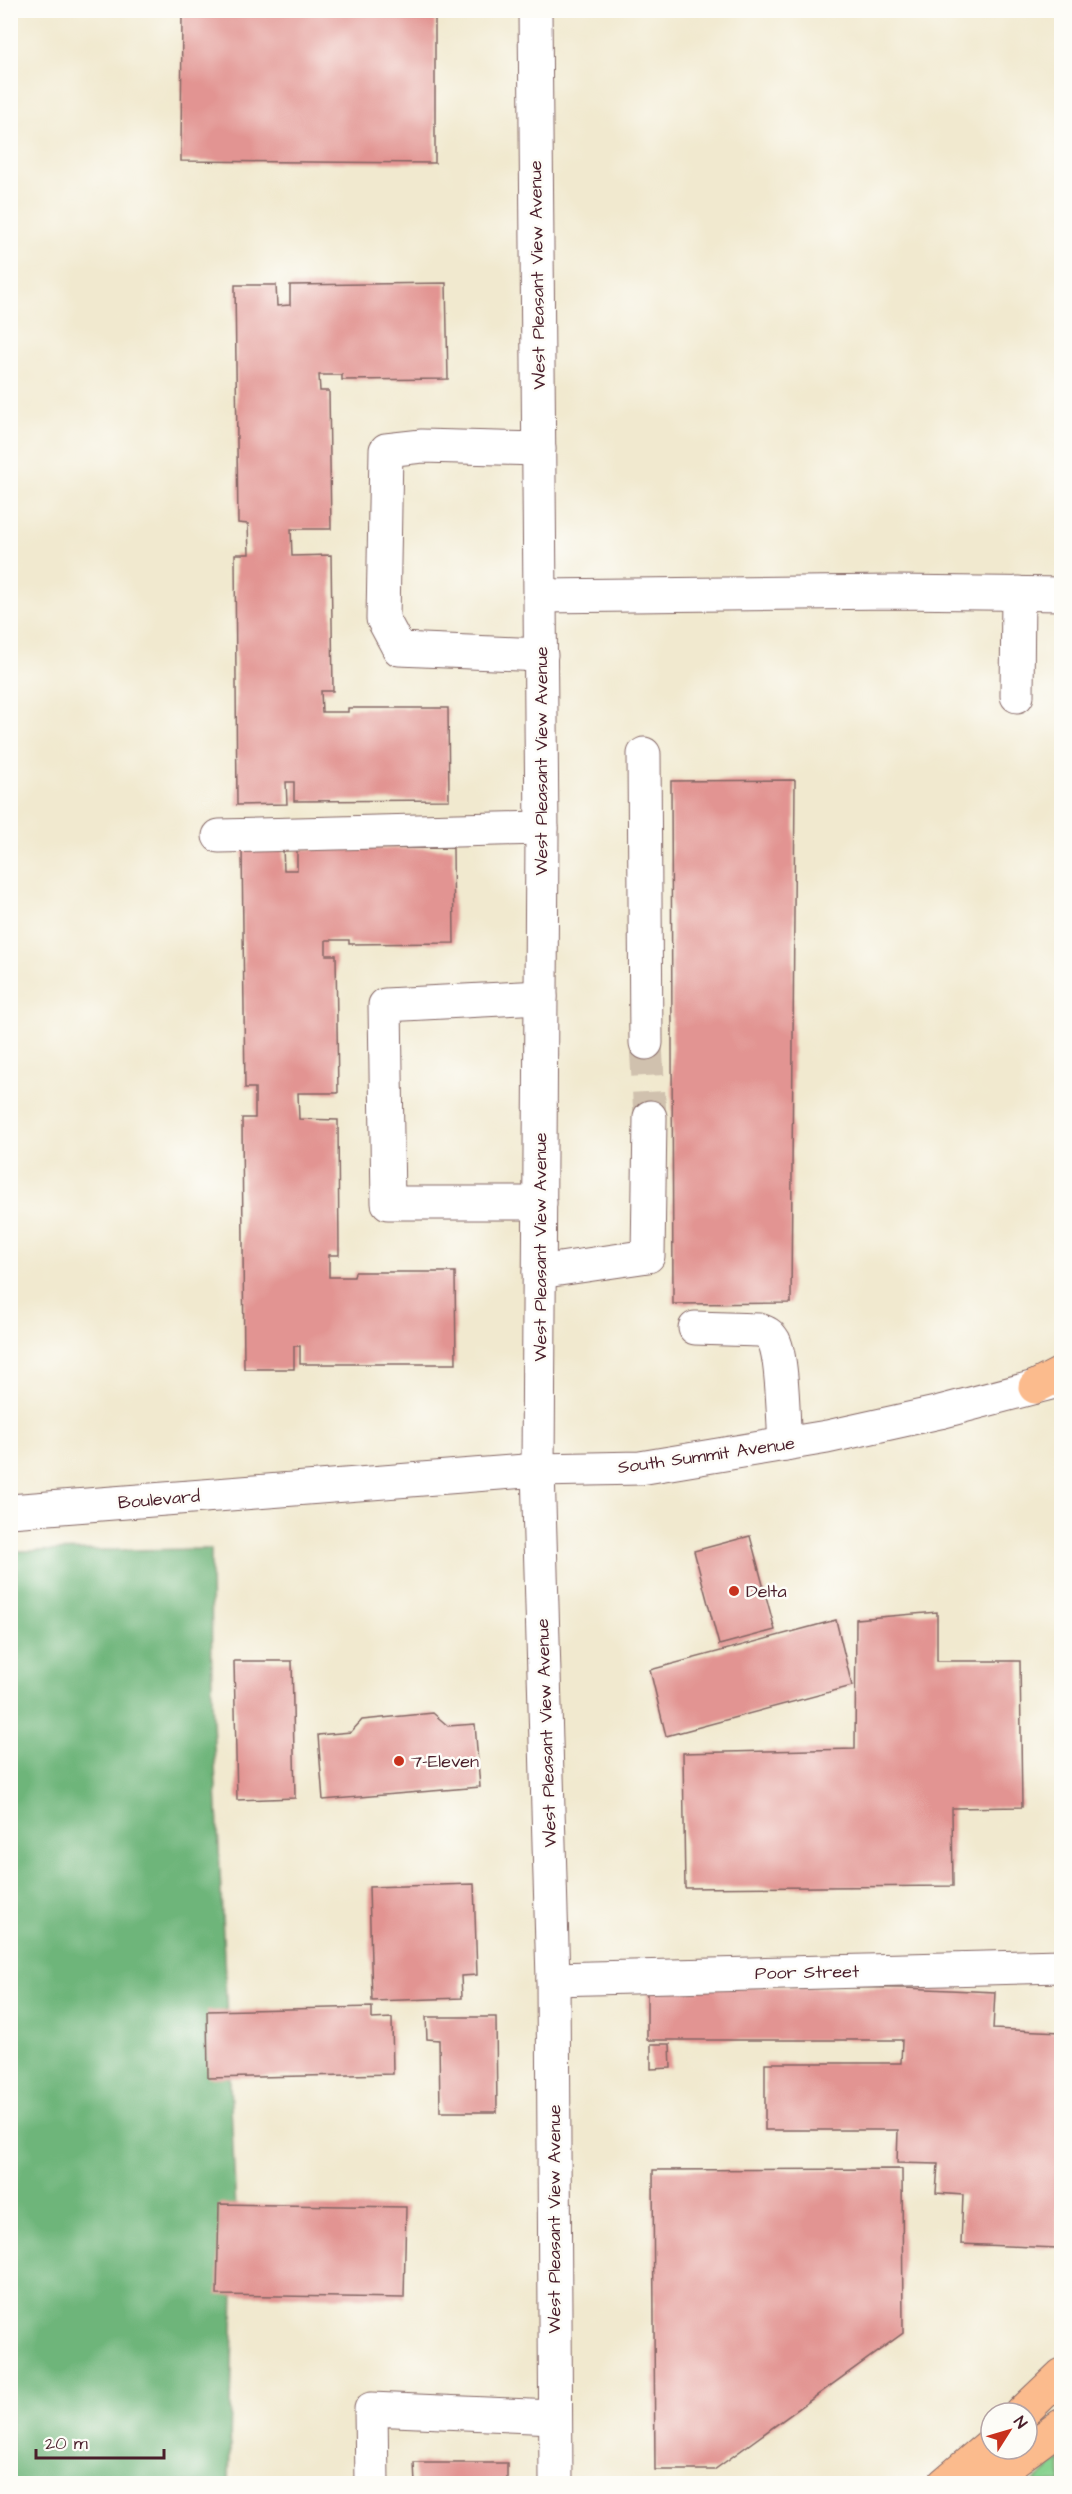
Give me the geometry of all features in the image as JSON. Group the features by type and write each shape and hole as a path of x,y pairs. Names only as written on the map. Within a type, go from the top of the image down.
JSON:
{"highway":[{"path":"1035,2401 1062,2375"},
{"path":"982,2484 1062,2425"},
{"path":"944,2484 979,2454"}],"street":[{"name":"West Pleasant View Avenue","path":"535,10 542,828 538,1470 553,1979 556,2484"},
{"path":"539,449 422,446 387,450 383,619 399,649 541,655"},
{"path":"540,596 894,592 1062,594"},
{"path":"1017,593 1017,696"},
{"path":"644,754 646,1043"},
{"path":"219,836 542,828"},
{"path":"540,1203 388,1203 385,1005 541,997"},
{"path":"539,1272 648,1256 650,1117"},
{"path":"695,1328 759,1330 768,1333 778,1355 785,1444"},
{"name":"South Summit Avenue","path":"308,1487 538,1470 640,1468 785,1444 926,1415 1053,1380"},
{"name":"Boulevard","path":"10,1511 308,1487"},
{"name":"Poor Street","path":"553,1979 1062,1966"},
{"path":"372,2484 371,2409 555,2417"}],"green space":[{"path":"211,1549 212,1701 236,2212 229,2483 11,2484 10,1759 16,1551"},
{"path":"1061,2459 1061,2483 1033,2483 1039,2477"}],"building":[{"path":"182,10 435,10 435,163 181,161"},
{"path":"446,283 448,379 342,380 342,375 319,375 320,391 329,391 331,529 291,529 292,556 331,555 333,691 321,691 322,712 348,712 348,708 448,708 449,800 294,801 294,782 286,782 287,804 237,805 235,554 249,554 248,524 238,523 235,285 276,285 277,306 290,305 290,285"},
{"path":"795,780 791,1303 673,1304 671,781"},
{"path":"453,848 454,943 349,944 349,940 326,940 326,955 336,955 338,1093 298,1093 299,1119 338,1120 339,1255 329,1255 329,1277 354,1277 355,1272 455,1272 456,1364 300,1364 300,1346 294,1346 294,1369 244,1369 242,1118 255,1118 255,1088 245,1088 242,850 283,849 284,870 297,870 297,849"},
{"name":"Delta","path":"750,1536 775,1630 719,1645 694,1551"},
{"path":"937,1612 937,1661 1020,1661 1022,1807 952,1808 953,1886 685,1888 683,1753 855,1749 856,1619"},
{"path":"836,1620 852,1686 666,1736 650,1670"},
{"path":"234,1661 292,1661 295,1798 237,1800"},
{"name":"7-Eleven","path":"433,1713 448,1726 475,1724 480,1787 323,1800 318,1735 351,1732 362,1720"},
{"path":"474,1884 477,1975 461,1976 462,1998 372,2001 369,1887"},
{"path":"647,1986 904,1988 995,1992 993,2029 1062,2032 1062,2195 1058,2195 1057,2248 961,2244 963,2195 936,2193 938,2164 897,2163 898,2130 765,2130 765,2063 901,2063 902,2040 647,2040"},
{"path":"372,2007 372,2019 392,2018 393,2074 208,2078 207,2011"},
{"path":"426,2017 496,2017 497,2112 440,2112 439,2040 427,2039"},
{"path":"651,2044 670,2044 671,2068 651,2069"},
{"path":"902,2169 903,2333 714,2470 655,2470 653,2170"},
{"path":"219,2204 406,2207 404,2298 217,2295"},
{"path":"414,2463 507,2463 507,2484 415,2484"}],"tunnel":[{"path":"646,1043 650,1117"}],"place":[{"name":"Delta","path":"734,1591"},
{"name":"7-Eleven","path":"399,1761"}]}
